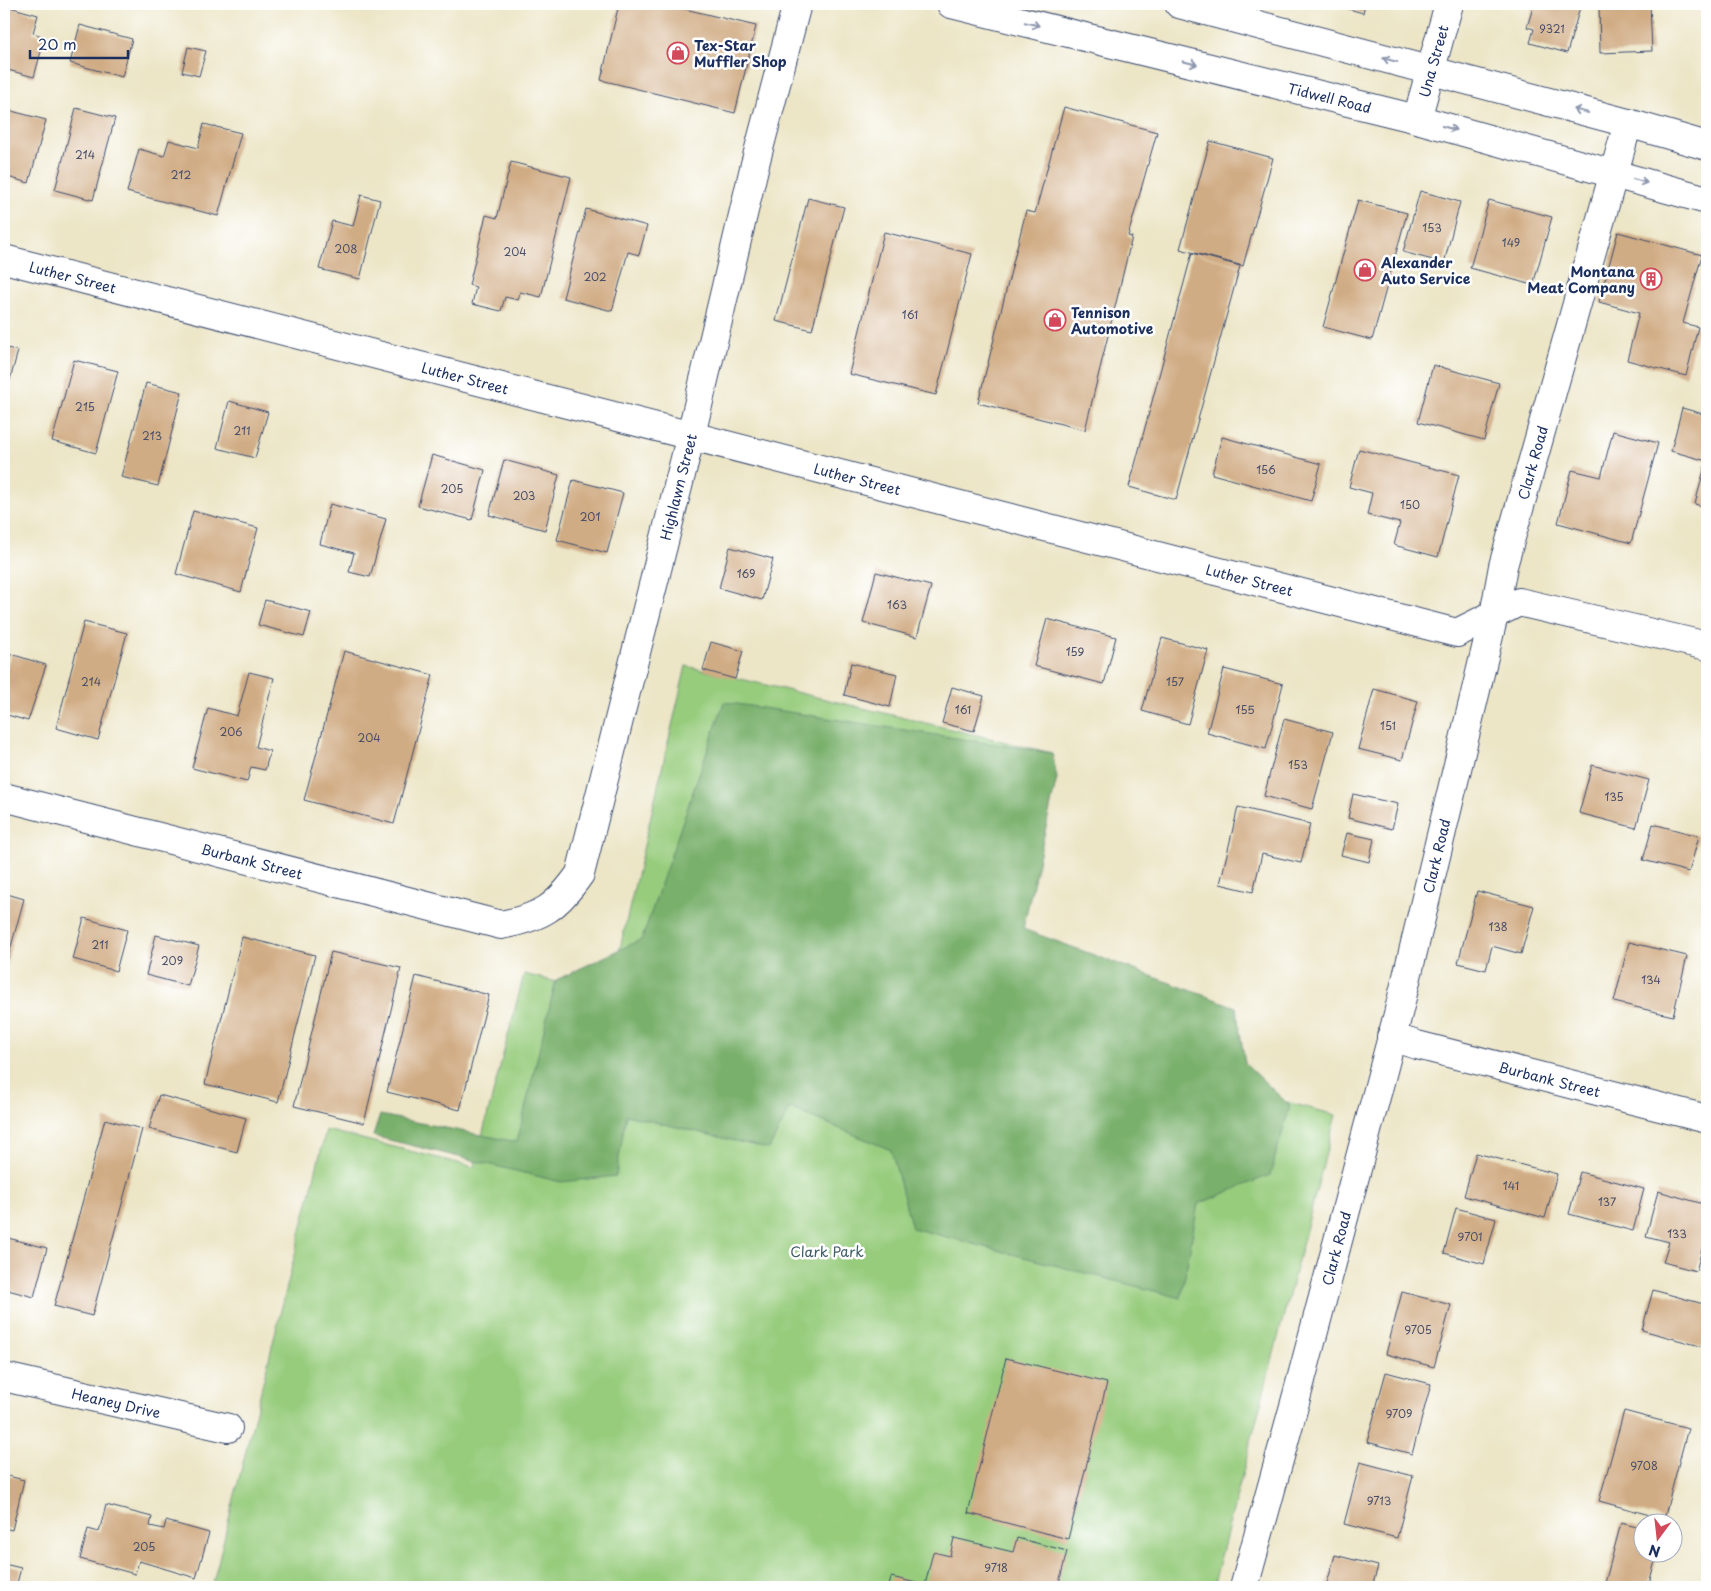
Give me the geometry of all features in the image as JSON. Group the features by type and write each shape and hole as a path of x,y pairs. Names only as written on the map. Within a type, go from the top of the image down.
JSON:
{"street":[{"name":"Highlawn Street","path":"501,925 525,921 547,910 566,894 580,874 691,436 755,164 797,4"},
{"name":"Tidwell Road","path":"951,4 993,9 1417,119 1707,200"},
{"path":"1179,4 1628,123 1707,146"},
{"name":"Una Street","path":"1417,119 1432,71 1449,4"},
{"name":"Clark Road","path":"1244,1587 1297,1395 1391,1037 1494,615 1502,566 1628,123"},
{"name":"Luther Street","path":"4,259 1457,633 1519,602 1707,646"},
{"name":"Burbank Street","path":"4,796 501,925"},
{"name":"Burbank Street","path":"1391,1037 1707,1119"},
{"name":"Heaney Drive","path":"4,1377 228,1428"}],"green space":[{"name":"Clark Park","path":"686,666 1052,753 998,961 1215,1083 1336,1115 1213,1587 212,1587 326,1130 474,1167 524,974 609,995"},
{"path":"724,702 1052,753 1057,778 1023,929 1236,1007 1245,1063 1290,1106 1270,1175 1198,1204 1181,1298 912,1228 891,1150 790,1108 769,1149 626,1115 616,1176 561,1182 373,1136 380,1115 517,1142 556,980 642,939"}],"building":[{"name":"Tex-Star Muffler Shop","path":"619,4 664,4 756,26 735,113 601,80"},
{"path":"1331,4 1365,4 1363,13"},
{"path":"1534,4 1581,4 1567,53 1530,43 1534,29 1527,27"},
{"path":"1599,4 1650,4 1652,51 1600,53"},
{"path":"6,6 38,15 33,33 45,37 34,77 4,69 4,14"},
{"path":"80,25 132,39 122,77 70,63"},
{"path":"188,47 206,51 199,76 182,72"},
{"name":"Tennison Automotive","path":"1064,107 1157,132 1128,236 1132,237 1085,430 978,403 1026,211 1035,213"},
{"path":"76,108 115,118 93,200 55,190"},
{"path":"4,109 46,120 29,183 4,176"},
{"path":"204,124 241,133 218,216 127,192 139,149 164,156 169,140 198,148"},
{"path":"1210,141 1273,158 1243,266 1180,249"},
{"path":"511,162 571,177 541,297 520,292 518,300 505,297 501,311 472,304 476,287 469,285 486,215 497,218"},
{"path":"1420,191 1460,202 1444,263 1403,252"},
{"path":"361,195 380,200 360,279 319,269 332,221 353,226"},
{"path":"808,198 844,207 812,330 776,321"},
{"name":"Alexander Auto Service","path":"1358,200 1407,213 1372,340 1323,327"},
{"path":"1489,200 1552,217 1533,285 1470,268"},
{"path":"586,209 647,226 639,255 628,252 612,311 563,298"},
{"path":"884,232 972,254 936,395 849,374"},
{"name":"Montana Meat Company","path":"1618,232 1702,255 1683,323 1698,327 1686,376 1627,360 1639,313 1599,302"},
{"path":"1192,253 1240,266 1176,500 1129,487"},
{"path":"4,347 18,351 4,401"},
{"path":"74,360 118,371 96,453 52,441"},
{"path":"1433,365 1499,383 1484,440 1418,422"},
{"path":"146,383 182,392 158,486 121,477"},
{"path":"229,401 268,412 255,458 217,448"},
{"path":"1682,408 1707,415 1707,461 1671,451"},
{"path":"1613,431 1658,443 1631,543 1558,523 1572,470 1601,477"},
{"path":"1222,437 1321,464 1311,501 1212,474"},
{"path":"1359,449 1459,475 1438,557 1394,545 1400,523 1367,515 1372,493 1349,487"},
{"path":"432,455 485,470 472,520 418,506"},
{"path":"504,460 559,475 545,530 489,515"},
{"path":"1705,466 1707,467 1707,508 1695,504"},
{"path":"573,480 623,493 607,553 557,540"},
{"path":"330,504 386,519 370,577 349,572 354,553 320,544"},
{"path":"193,511 258,528 241,592 176,574"},
{"path":"730,547 773,559 762,600 719,588"},
{"path":"876,572 931,586 917,637 863,623"},
{"path":"265,600 311,612 304,637 258,625"},
{"path":"1047,619 1116,637 1104,684 1034,666"},
{"path":"84,622 127,633 98,740 56,728"},
{"path":"1162,638 1208,650 1188,724 1142,711"},
{"path":"711,642 743,651 735,679 703,670"},
{"path":"344,651 433,675 394,824 304,800"},
{"path":"11,654 46,665 28,721 4,714 4,675"},
{"path":"851,663 897,674 890,707 844,695"},
{"path":"1224,669 1283,684 1266,749 1207,733"},
{"path":"249,672 274,678 256,747 270,751 265,770 251,767 247,782 192,768 208,708 237,716"},
{"path":"952,687 984,696 974,731 942,723"},
{"path":"1374,689 1418,701 1402,760 1358,749"},
{"path":"1284,719 1333,732 1312,809 1264,796"},
{"path":"1592,765 1649,780 1636,828 1579,813"},
{"path":"1353,794 1398,804 1392,829 1348,818"},
{"path":"1238,807 1310,824 1301,863 1262,854 1253,892 1220,884"},
{"path":"1653,824 1699,836 1689,872 1643,860"},
{"path":"1707,828 1707,840 1704,840"},
{"path":"1347,833 1374,839 1369,862 1341,855"},
{"path":"1477,891 1534,906 1521,954 1492,946 1486,970 1458,963"},
{"path":"4,893 24,899 6,965 4,964"},
{"path":"84,918 127,930 116,971 73,959"},
{"path":"156,935 199,946 188,986 146,975"},
{"path":"242,937 315,955 278,1102 205,1084"},
{"path":"1629,942 1687,956 1673,1016 1614,1002"},
{"path":"331,952 401,968 364,1123 294,1106"},
{"path":"416,976 489,995 460,1110 387,1092"},
{"path":"159,1095 246,1118 237,1152 149,1129"},
{"path":"105,1119 142,1129 92,1316 54,1306"},
{"path":"1476,1153 1557,1174 1545,1218 1464,1196"},
{"path":"1580,1172 1644,1189 1633,1231 1569,1214"},
{"path":"1658,1191 1707,1205 1707,1231 1696,1271 1663,1262 1669,1242 1646,1236"},
{"path":"1456,1208 1496,1219 1484,1264 1444,1253"},
{"path":"4,1237 47,1248 34,1297 4,1289"},
{"path":"1653,1290 1707,1305 1707,1348 1642,1330"},
{"path":"1402,1292 1451,1305 1434,1367 1386,1354"},
{"path":"1006,1358 1107,1383 1068,1539 968,1513"},
{"path":"1386,1372 1431,1384 1412,1454 1367,1442"},
{"path":"1624,1411 1688,1428 1665,1514 1646,1514 1599,1501"},
{"path":"1360,1462 1413,1476 1397,1538 1344,1524"},
{"path":"4,1475 24,1480 12,1530 4,1528"},
{"path":"106,1505 152,1517 150,1526 164,1529 166,1521 209,1533 196,1578 139,1561 135,1574 80,1559 88,1529 99,1532"},
{"path":"1621,1523 1634,1526 1634,1564 1654,1564 1648,1587 1604,1587"},
{"path":"954,1538 1013,1552 1017,1538 1067,1551 1058,1587 889,1587 891,1577 925,1585 933,1552 950,1556"},
{"path":"1335,1555 1378,1566 1372,1587 1326,1587"},
{"path":"4,1564 21,1568 16,1587 4,1587"}],"place":[{"name":"Tex-Star Muffler Shop","path":"678,53"},
{"name":"Alexander Auto Service","path":"1365,270"},
{"name":"Montana Meat Company","path":"1651,279"},
{"name":"Tennison Automotive","path":"1055,320"}]}
